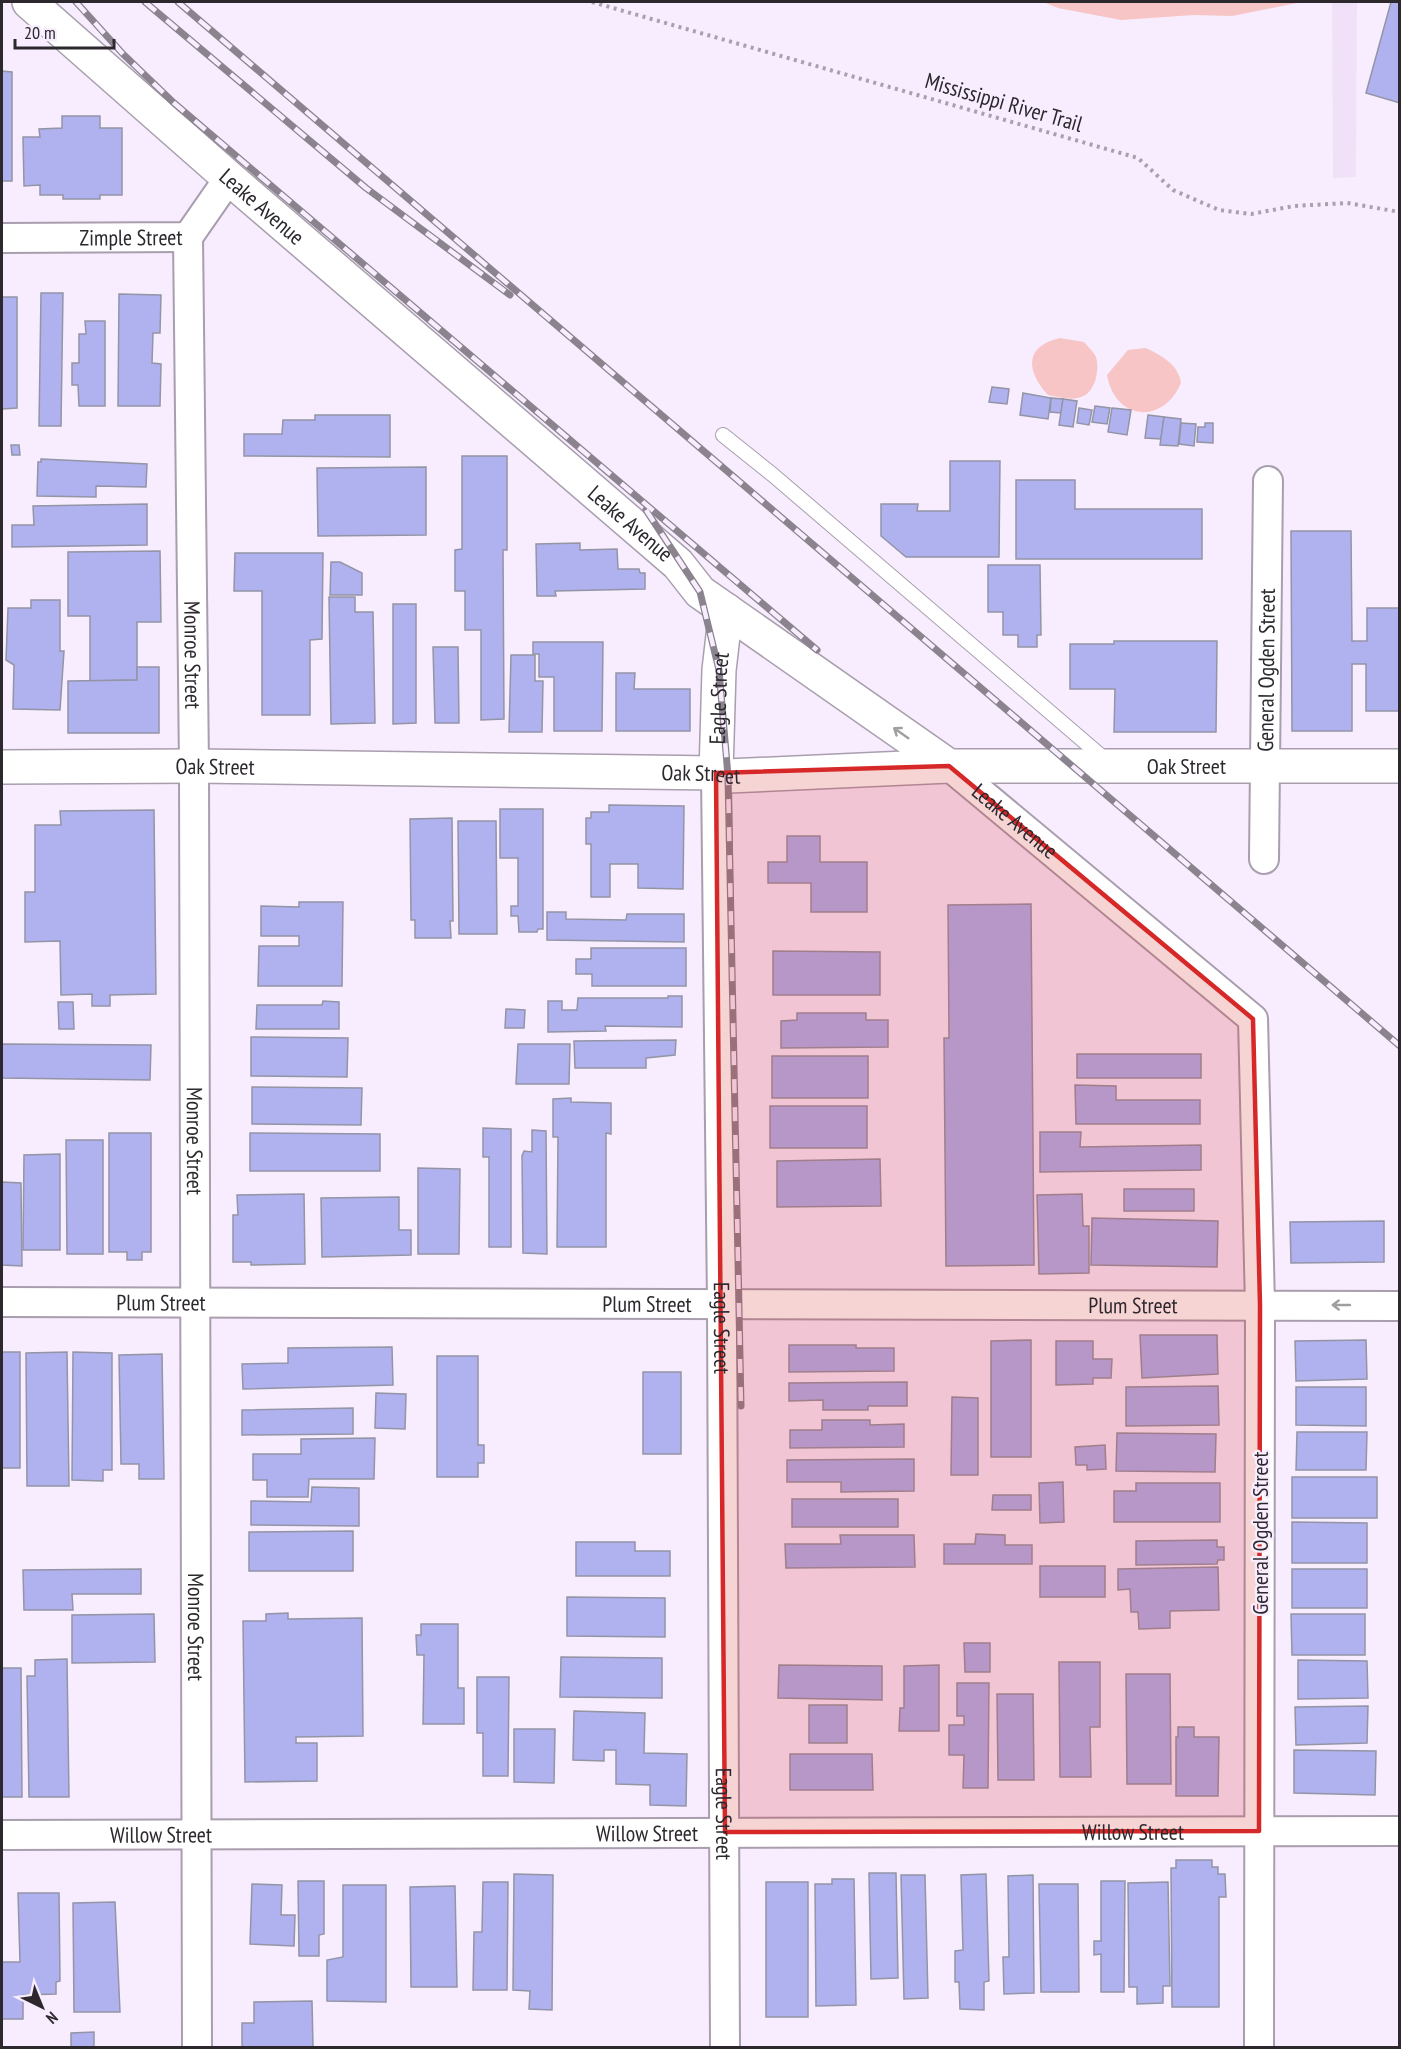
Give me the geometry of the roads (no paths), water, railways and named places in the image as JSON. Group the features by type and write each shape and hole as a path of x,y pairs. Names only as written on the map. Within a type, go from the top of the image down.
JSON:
{"main road":[{"name":"Leake Avenue","path":"29,2 229,178 678,564 700,592 949,766"},
{"name":"Eagle Street","path":"716,773 719,670 726,610"},
{"name":"Oak Street","path":"2,767 194,766 716,773 728,776 949,766 1115,768 1400,766"}],"street":[{"name":"Zimple Street","path":"2,238 188,237 229,178"},
{"name":"Monroe Street","path":"188,237 194,766 197,2048"},
{"name":"General Ogden Street","path":"1264,859 1263,767 1268,481"},
{"name":"Leake Avenue","path":"949,766 1253,1019"},
{"name":"Eagle Street","path":"716,773 722,1303 725,2048"},
{"name":"General Ogden Street","path":"1253,1019 1260,1305 1259,2048"},
{"name":"Plum Street","path":"2,1302 1400,1306"},
{"name":"Willow Street","path":"2,1835 1400,1831"}],"lane":[{"path":"723,435 773,475 1115,768"}],"railway":[{"path":"76,2 123,54 174,103 817,650"},
{"path":"145,2 366,188 510,295"},
{"path":"178,2 1400,1046"},
{"path":"646,510 700,592 719,670 728,776 741,1406"}]}
